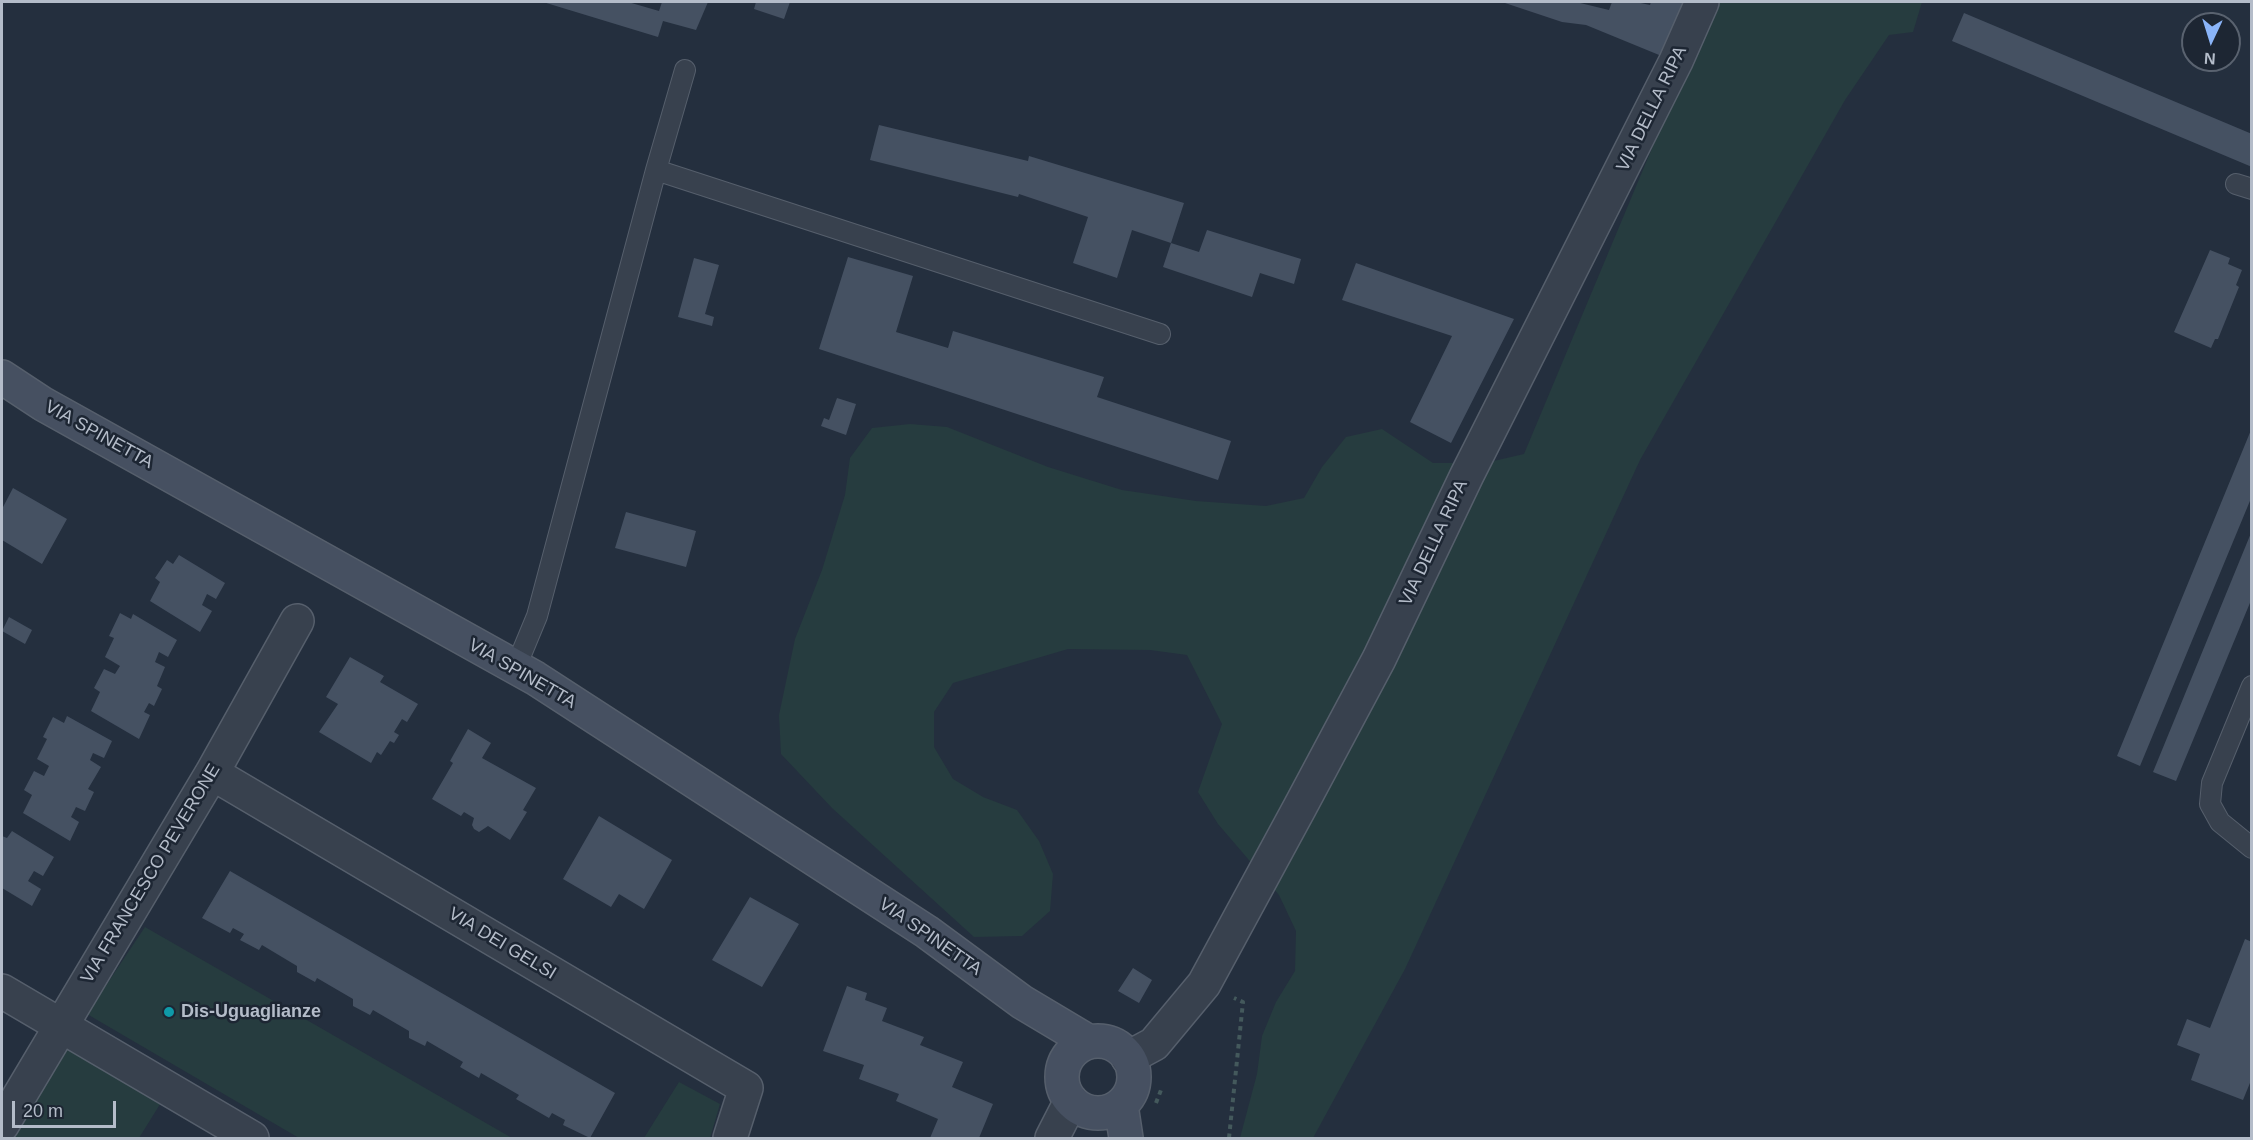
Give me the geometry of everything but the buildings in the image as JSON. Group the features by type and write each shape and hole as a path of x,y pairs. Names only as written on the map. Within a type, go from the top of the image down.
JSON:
{"main road":[{"name":"VIA SPINETTA","path":"2,377 43,404 515,669 535,678 927,932 1022,1002 1089,1042"},
{"name":"VIA SPINETTA","path":"1022,1002 1063,1064"},
{"path":"1098,1114 1134,1083 1133,1070 1128,1058 1118,1047 1104,1041 1089,1042 1073,1050 1063,1064 1061,1077 1064,1090 1098,1114 1126,1138"}],"street":[{"name":"VIA DELLA RIPA","path":"1128,1058 1154,1044 1204,984 1379,659 1467,474 1676,61 1702,2"},
{"name":"VIA FRANCESCO PEVERONE","path":"2,1125 212,773 297,621"},
{"name":"VIA DEI GELSI","path":"212,773 746,1088 730,1138"},
{"path":"2,991 252,1138"},
{"path":"1052,1138 1098,1114"}],"lane":[{"path":"515,669 537,616 656,170 685,70"},
{"path":"656,170 1160,334"},
{"path":"2252,686 2212,783 2210,804 2220,822 2252,848"}],"path":[{"path":"1204,984 1243,1002 1229,1138"}],"green space":[{"path":"1718,2 1922,2 1913,32 1889,35 1845,100 1640,460 1405,969 1313,1138 1240,1138 1257,1074 1262,1036 1276,1002 1295,971 1296,931 1279,895 1218,824 1198,792 1222,724 1187,655 1150,650 1068,649 953,683 934,712 934,747 953,779 983,797 1017,810 1039,841 1053,874 1050,911 1022,936 974,937 832,808 781,754 779,715 795,639 822,570 845,495 850,458 872,428 910,424 947,427 1048,467 1122,490 1196,501 1266,506 1304,498 1322,467 1346,437 1382,429 1433,463 1485,463 1524,454 1681,79"},
{"path":"145,927 512,1138 299,1138 87,1014"},
{"path":"67,1042 162,1101 139,1138 10,1138"},
{"path":"679,1082 720,1104 710,1138 644,1138"}],"place":[{"name":"Dis-Uguaglianze","path":"169,1012"}]}
